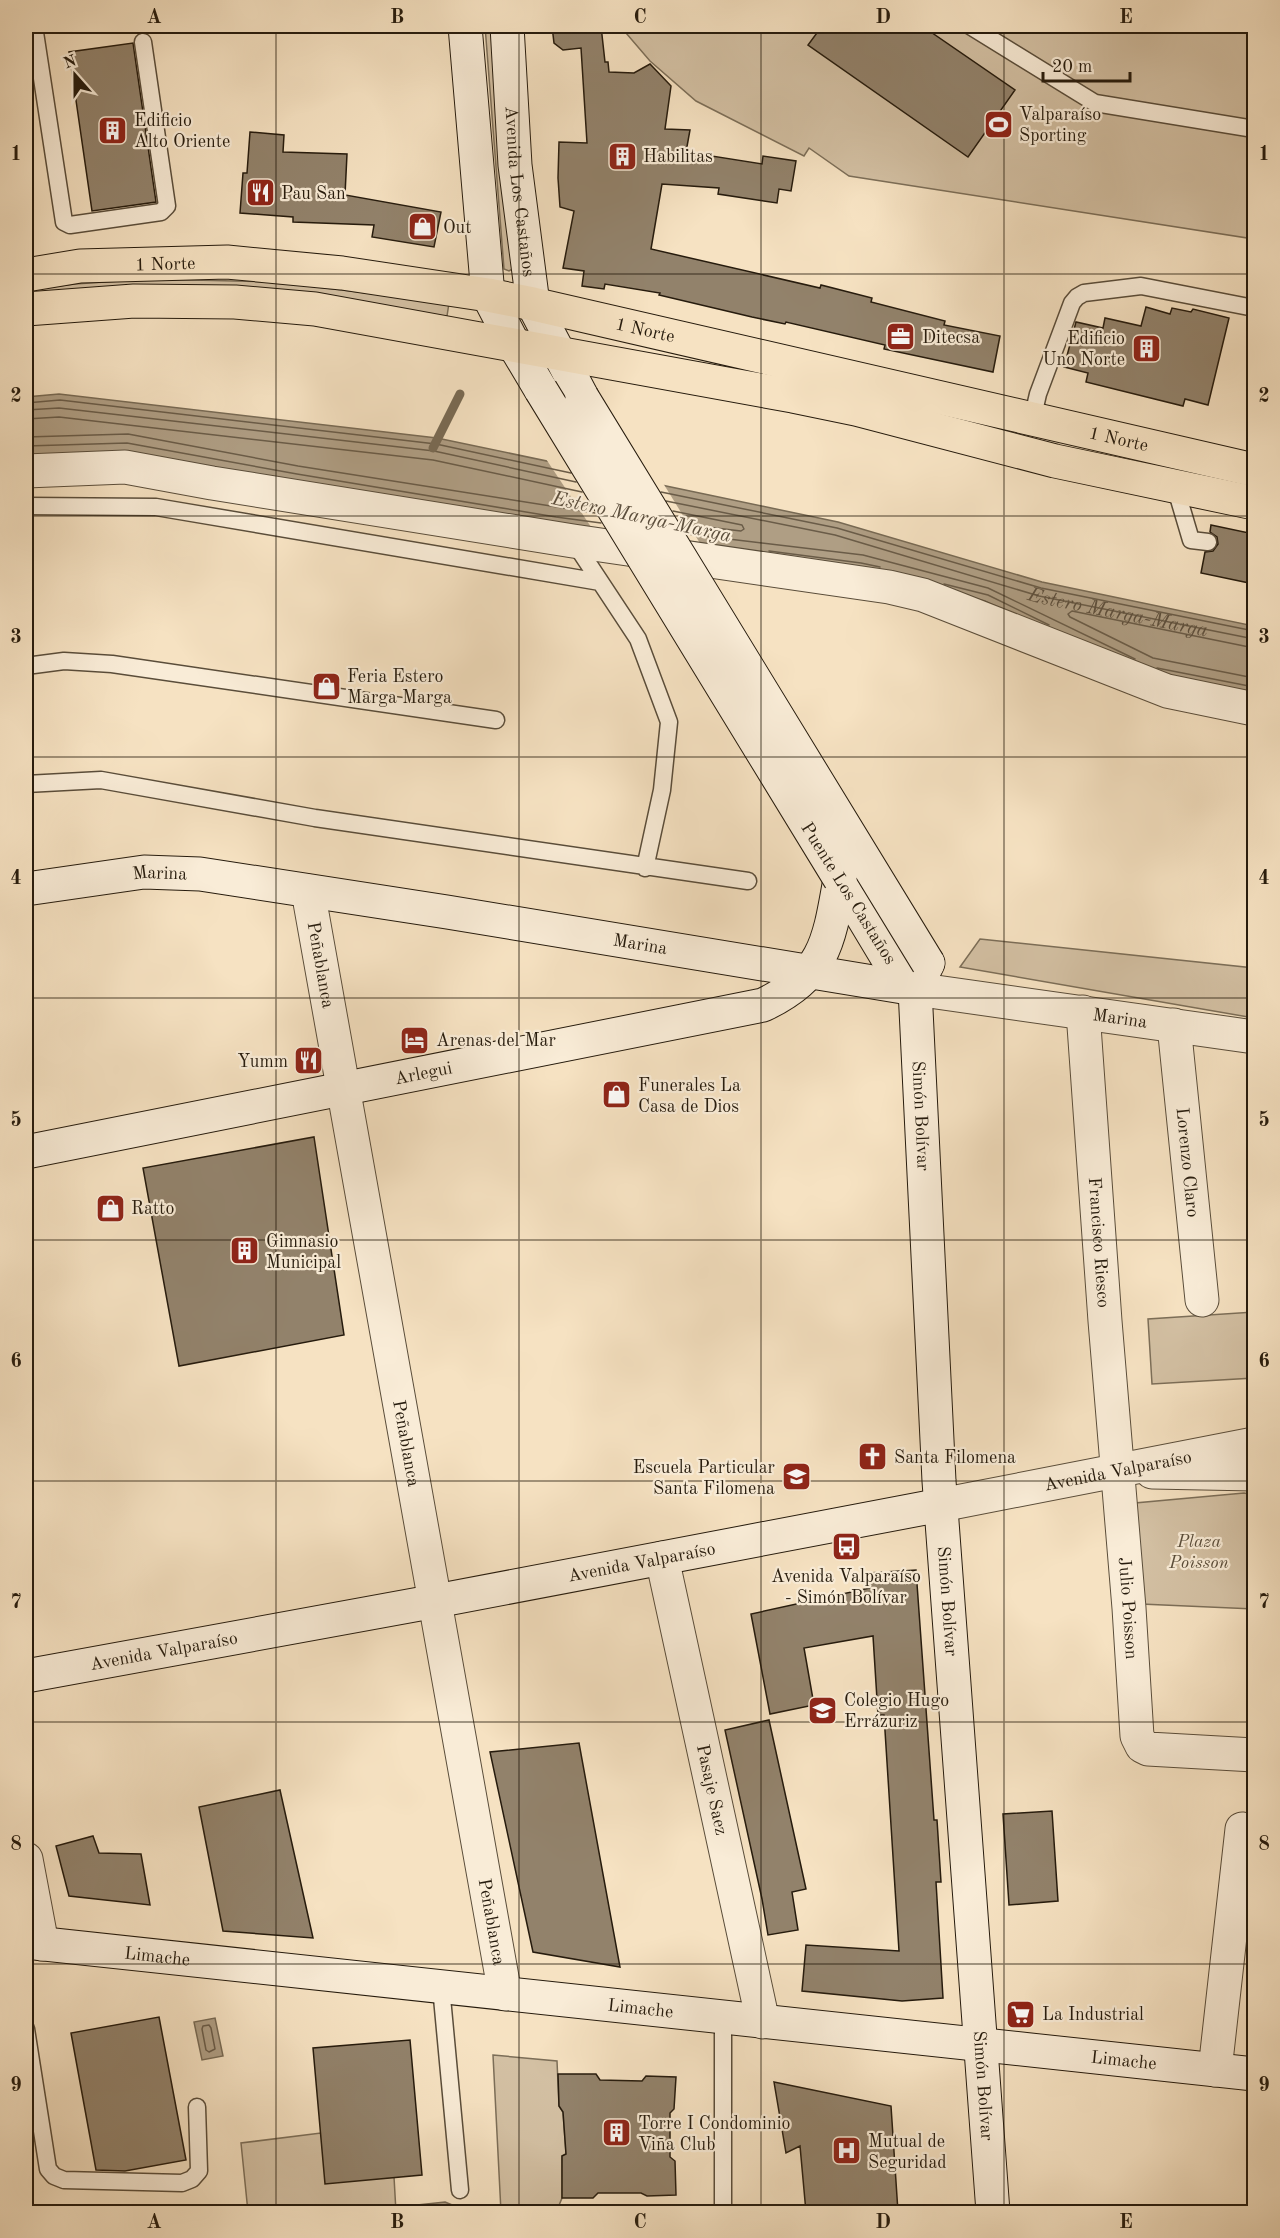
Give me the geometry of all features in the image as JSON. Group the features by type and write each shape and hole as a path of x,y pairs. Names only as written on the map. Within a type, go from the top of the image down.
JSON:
{"main road":[{"path":"465,26 488,295 513,343"},
{"name":"Avenida Los Castaños","path":"507,26 515,165 533,304 557,352"},
{"name":"1 Norte","path":"26,274 80,266 227,262 342,273 488,295 1254,470"},
{"name":"1 Norte","path":"26,309 134,301 235,302 315,309 513,343 856,409 1055,460 1254,503"},
{"name":"Puente Los Castaños","path":"513,343 888,959 921,976"},
{"name":"Puente Los Castaños","path":"557,352 921,976"},
{"path":"26,471 125,467 573,541 889,587 923,595 1167,691 1254,709"},
{"name":"Marina","path":"26,890 144,872 200,874 447,912 818,959 921,976 1083,1012 1254,1036"},
{"path":"818,959 831,930 840,879"},
{"name":"Peñablanca","path":"308,891 505,1994"},
{"name":"Arlegui","path":"26,1152 742,1011 763,1005 798,985 818,959"},
{"name":"Simón Bolívar","path":"921,976 941,1505 993,2212"},
{"name":"Francisco Riesco","path":"1083,1012 1118,1471"},
{"name":"Lorenzo Claro","path":"1174,1025 1202,1300"},
{"name":"Avenida Valparaíso","path":"26,1676 436,1601 1254,1444"},
{"path":"1118,1471 1254,1474"},
{"name":"Julio Poisson","path":"1118,1471 1137,1736 1142,1746 1148,1749 1254,1755"},
{"name":"Pasaje Saez","path":"662,1558 763,2022"},
{"path":"1215,2070 1242,1829"},
{"path":"26,1859 34,1943"},
{"name":"Limache","path":"34,1943 1254,2074"}],"lane":[{"path":"34,26 64,222 70,225 161,212 167,206 142,42"},
{"path":"970,26 1095,103 1254,129"},
{"path":"1032,420 1038,394 1072,303 1084,293 1141,286 1254,308"},
{"path":"1175,486 1191,540 1208,542"},
{"path":"26,506 156,507 600,582"},
{"path":"573,541 638,639 669,722 662,790 645,868"},
{"path":"26,666 64,661 112,664 496,720"},
{"path":"26,784 101,780 315,818 645,868 748,881"},
{"path":"441,1987 460,2190"},
{"path":"723,2018 723,2212"},
{"path":"26,2029 48,2169 54,2176 64,2180 182,2183 192,2179 199,2171 197,2107"}],"green space":[{"path":"485,26 496,26 514,268 509,271 504,269"},
{"name":"Valparaíso Sporting","path":"620,26 1254,26 1254,239 849,176 809,148 804,156 696,101 650,61"},
{"path":"150,279 276,282 449,303 447,316 26,302 26,290"},
{"path":"980,939 1254,968 1254,1018 960,967"},
{"path":"1254,1312 1254,1378 1152,1384 1148,1319"},
{"name":"Plaza Poisson","path":"1244,1493 1254,1495 1254,1609 1141,1604 1135,1503"},
{"path":"493,2055 557,2061 559,2106 563,2112 566,2154 562,2156 562,2198 557,2210 501,2212"},
{"path":"321,2133 394,2177 396,2212 248,2212 241,2143"}],"water":[{"name":"Estero Marga-Marga","path":"59,394 437,438 838,522 1042,582 1254,626 1254,701 1145,679 985,601 860,569 26,460 26,397"},
{"path":"215,2018 223,2056 202,2060 194,2022"},
{"path":"445,2202 457,2207 468,2207 468,2212 399,2212 408,2206"}],"pier":[{"path":"546,459 663,483 706,553 599,539"}],"building":[{"path":"552,26 601,26 605,62 608,62 609,72 634,73 650,64 671,86 665,129 690,130 686,152 762,164 763,156 796,161 791,191 779,189 777,203 718,194 719,188 662,184 651,249 820,288 821,285 872,298 871,302 945,321 944,325 1000,336 993,372 884,349 885,345 786,322 785,324 752,317 659,295 660,293 605,284 604,289 582,286 584,271 563,268 574,211 560,207 558,178 559,142 587,143 581,48 563,50 554,43"},
{"path":"822,26 922,26 1015,90 968,157 808,45"},
{"name":"Edificio Alto Oriente","path":"133,43 156,202 92,211 69,52"},
{"path":"250,132 284,135 283,152 347,154 345,195 441,212 434,247 372,237 374,225 293,222 293,217 240,213 243,173 247,173"},
{"name":"Edificio Uno Norte","path":"1146,307 1170,314 1172,308 1191,312 1193,309 1229,318 1208,405 1185,399 1183,406 1086,382 1088,373 1064,367 1076,322 1103,328 1105,318 1141,326"},
{"path":"1211,525 1254,534 1254,584 1201,573 1205,552 1213,551 1218,544 1217,537 1210,532"},
{"name":"Gimnasio Municipal","path":"314,1137 344,1335 179,1366 143,1168"},
{"path":"916,1570 934,1820 937,1820 941,1882 936,1882 943,1998 902,2001 802,1991 806,1945 899,1951 884,1715 878,1715 873,1636 804,1648 814,1705 770,1714 751,1614 870,1588 869,1573"},
{"path":"769,1720 806,1889 792,1892 798,1930 768,1935 725,1730"},
{"path":"579,1743 620,1967 533,1952 490,1752"},
{"path":"280,1790 313,1938 223,1931 199,1807"},
{"path":"1052,1811 1058,1901 1009,1905 1003,1814"},
{"path":"93,1836 99,1853 141,1854 150,1905 69,1896 56,1846"},
{"path":"159,2017 186,2160 125,2171 96,2170 71,2033"},
{"path":"410,2040 422,2175 325,2184 313,2048"},
{"name":"Torre I Condominio Viña Club","path":"558,2074 596,2074 600,2080 642,2081 646,2076 676,2077 674,2109 670,2113 670,2157 675,2161 676,2195 598,2193 593,2198 562,2198 562,2156 566,2154 563,2112 559,2106"},
{"path":"774,2082 891,2106 898,2212 806,2212 800,2146 786,2153"}],"waterway":[{"path":"433,448 460,394"}],"place":[{"name":"Valparaíso Sporting","path":"998,124"},
{"name":"Edificio Alto Oriente","path":"113,130"},
{"name":"Habilitas","path":"622,156"},
{"name":"Pau San","path":"260,193"},
{"name":"Out","path":"422,227"},
{"name":"Ditecsa","path":"901,337"},
{"name":"Edificio Uno Norte","path":"1146,348"},
{"name":"Feria Estero Marga Marga","path":"326,686"},
{"name":"Arenas del Mar","path":"415,1040"},
{"name":"Yumm","path":"309,1061"},
{"name":"Funerales La Casa de Dios","path":"617,1095"},
{"name":"Ratto","path":"110,1208"},
{"name":"Gimnasio Municipal","path":"245,1251"},
{"name":"Santa Filomena","path":"873,1457"},
{"name":"Escuela Particular Santa Filomena","path":"796,1477"},
{"name":"Avenida Valparaíso - Simón Bolívar","path":"846,1547"},
{"name":"Colegio Hugo Errázuriz","path":"823,1710"},
{"name":"La Industrial","path":"1021,2014"},
{"name":"Torre I Condominio Viña Club","path":"617,2133"},
{"name":"Mutual de Seguridad","path":"847,2151"}]}
